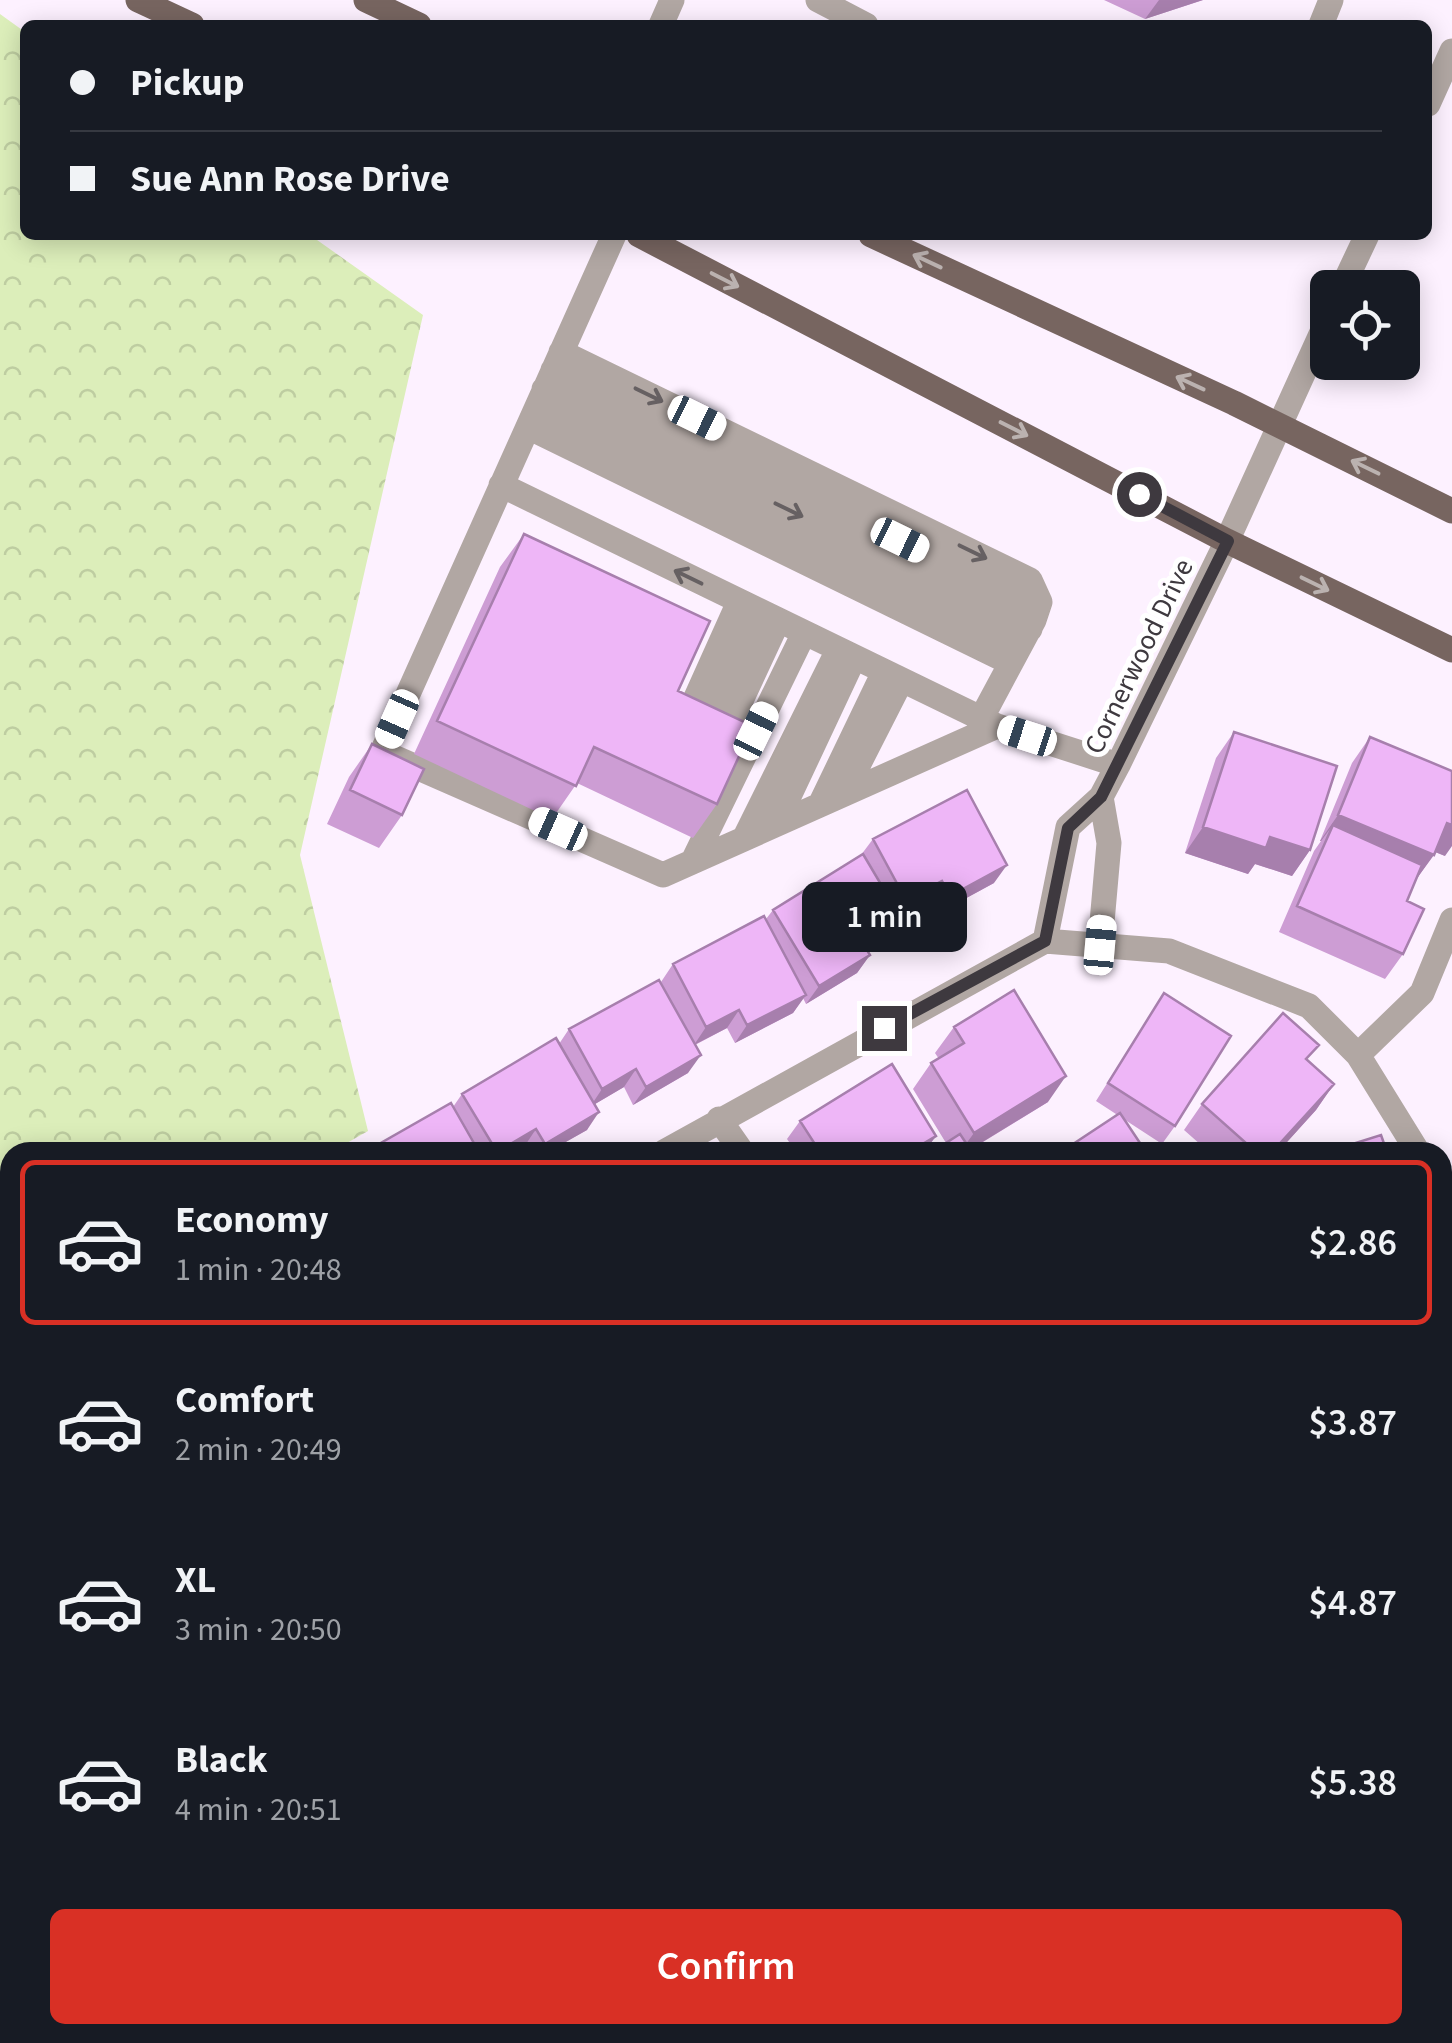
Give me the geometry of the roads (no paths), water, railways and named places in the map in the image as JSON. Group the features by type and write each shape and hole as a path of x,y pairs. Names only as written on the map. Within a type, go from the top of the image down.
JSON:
{"main road":[{"path":"138,0 181,20"},
{"path":"366,0 409,20"},
{"path":"649,240 1228,541 1452,650"},
{"path":"883,240 1279,424 1452,510"}],"street":[{"path":"818,0 856,20"},
{"path":"1432,96 1450,62"},
{"path":"544,390 1030,580 1037,586 1025,636 989,722 844,794 663,876 382,752 544,390 612,240"},
{"path":"1350,270 1364,240"},
{"path":"1279,424 1310,358"},
{"path":"544,390 1025,636"},
{"path":"544,390 1025,636"},
{"name":"Cornerwood Drive","path":"1045,941 1068,828 1101,797 1118,765 1228,541 1279,424"},
{"path":"502,485 989,722 1118,765"},
{"path":"759,612 698,744 759,612"},
{"path":"704,856 853,657"},
{"path":"844,794 853,657"},
{"path":"820,805 853,657"},
{"path":"785,820 853,657"},
{"path":"744,839 853,657"},
{"path":"1100,945 1109,842 1101,797"},
{"path":"1358,1055 1422,994 1452,920"},
{"path":"680,1142 1045,941 1169,951 1309,1006 1358,1055 1412,1142"},
{"path":"718,1119 735,1142"}]}
